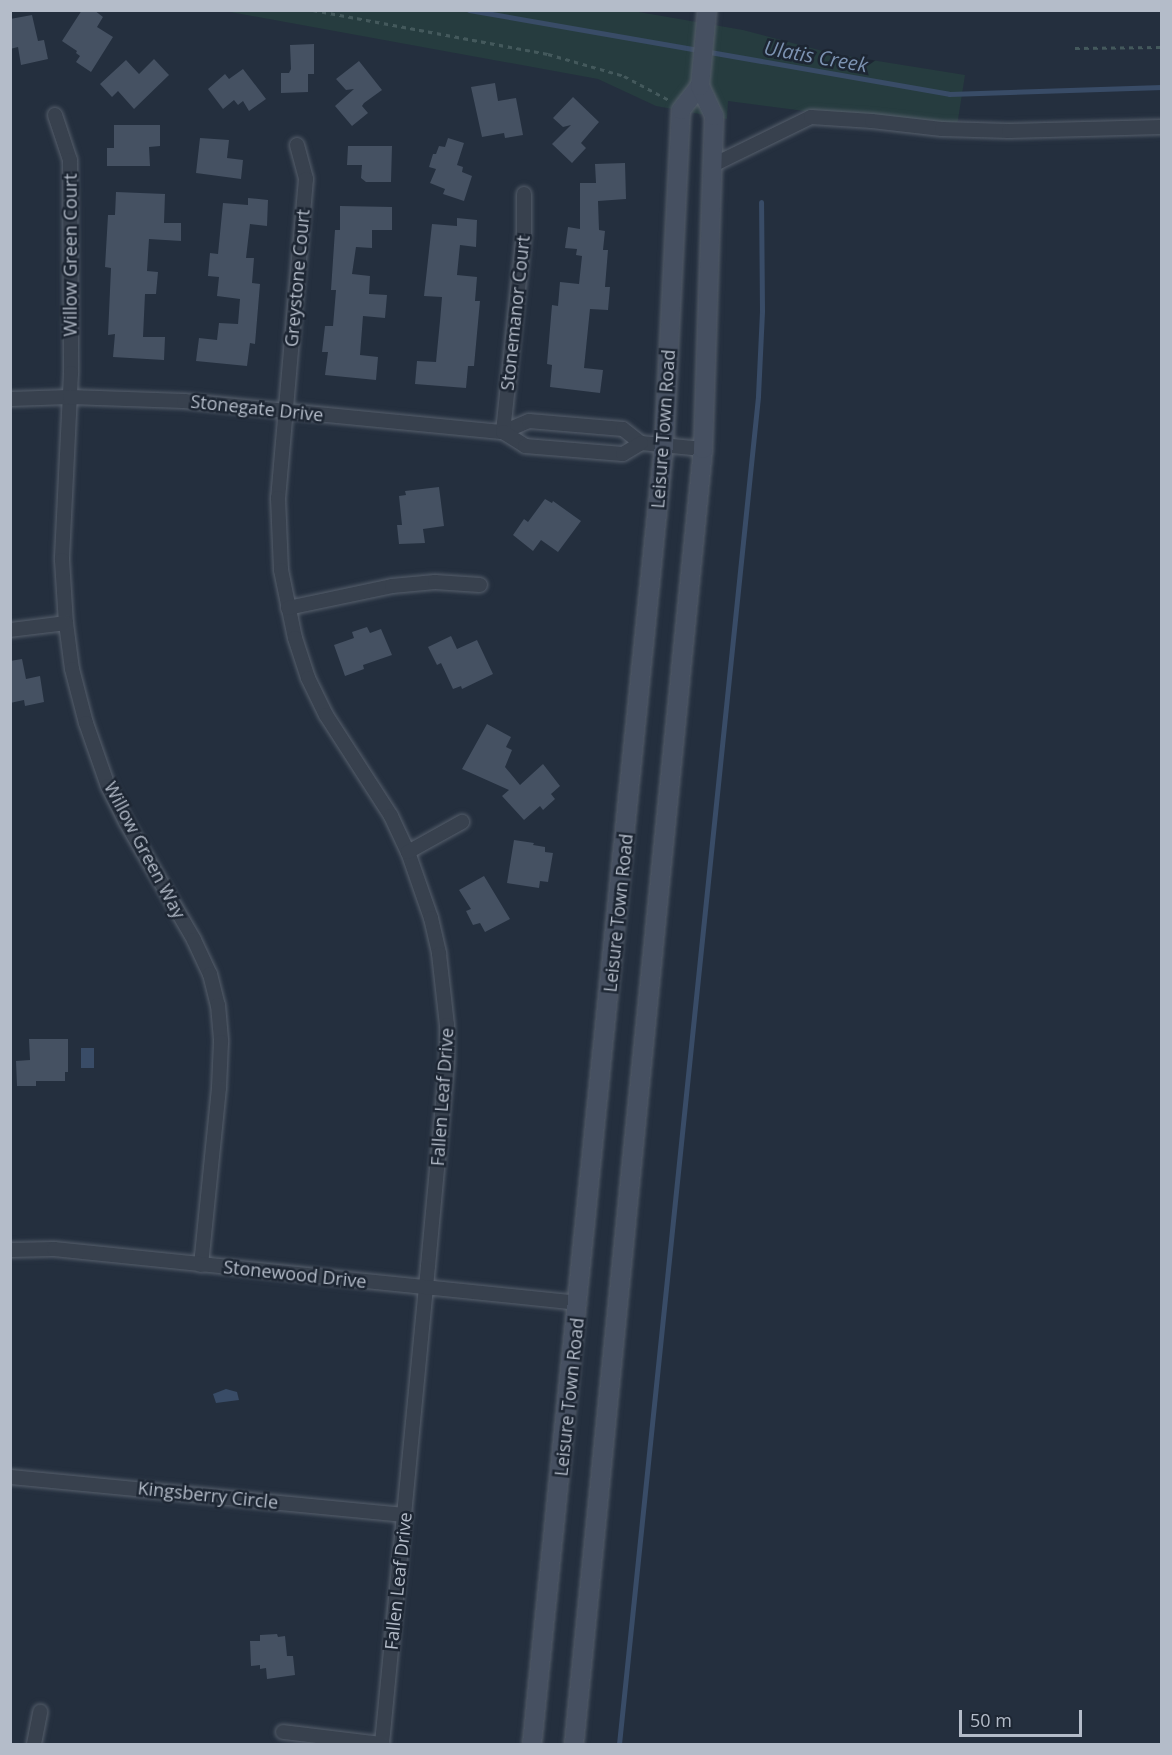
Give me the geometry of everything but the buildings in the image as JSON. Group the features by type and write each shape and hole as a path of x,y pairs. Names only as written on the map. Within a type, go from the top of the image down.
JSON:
{"main road":[{"path":"700,87 707,10"},
{"name":"Leisure Town Road","path":"532,1744 579,1303 664,445 681,110 700,87 714,116 704,449 574,1744"}],"street":[{"name":"Willow Green Court","path":"55,115 70,160 70,397"},
{"path":"713,165 811,117 998,131 1161,127"},
{"name":"Greystone Court","path":"284,412 306,179 297,145"},
{"name":"Stonemanor Court","path":"503,432 524,232 524,194"},
{"name":"Stonegate Drive","path":"10,399 70,397 184,401 503,432 529,422 540,422 623,429 641,443 704,449"},
{"name":"Willow Green Way","path":"70,397 62,560 72,669 86,723 108,786 126,822 194,940 210,974 218,1005 221,1042 219,1076 201,1265"},
{"name":"Fallen Leaf Drive","path":"284,412 278,498 278,537 288,608 308,678 326,715 391,816 408,852 431,918 439,954 447,1025 447,1061 382,1744"},
{"name":"Stonegate Drive","path":"503,432 525,446 623,454 641,443"},
{"path":"288,608 392,586 435,582 480,585"},
{"path":"10,630 66,623"},
{"path":"408,852 462,822"},
{"name":"Stonewood Drive","path":"10,1250 54,1249 579,1303"},
{"name":"Kingsberry Circle","path":"10,1478 405,1515"},
{"path":"34,1744 40,1712"},
{"path":"283,1732 382,1744"}],"path":[{"path":"313,10 548,54 624,76 665,96 672,104"},
{"path":"1076,48 1161,46"}],"green space":[{"path":"225,11 633,11 743,30 834,54 965,75 957,126 882,121 728,101 727,119 656,106 598,79"}],"water":[{"path":"81,1048 94,1048 94,1068 81,1068"},
{"path":"226,1389 237,1392 239,1400 216,1403 213,1394"}],"waterway":[{"name":"Ulatis Creek","path":"469,10 949,94 1162,87"},
{"path":"619,1744 758,396 762,311 761,202"}]}
